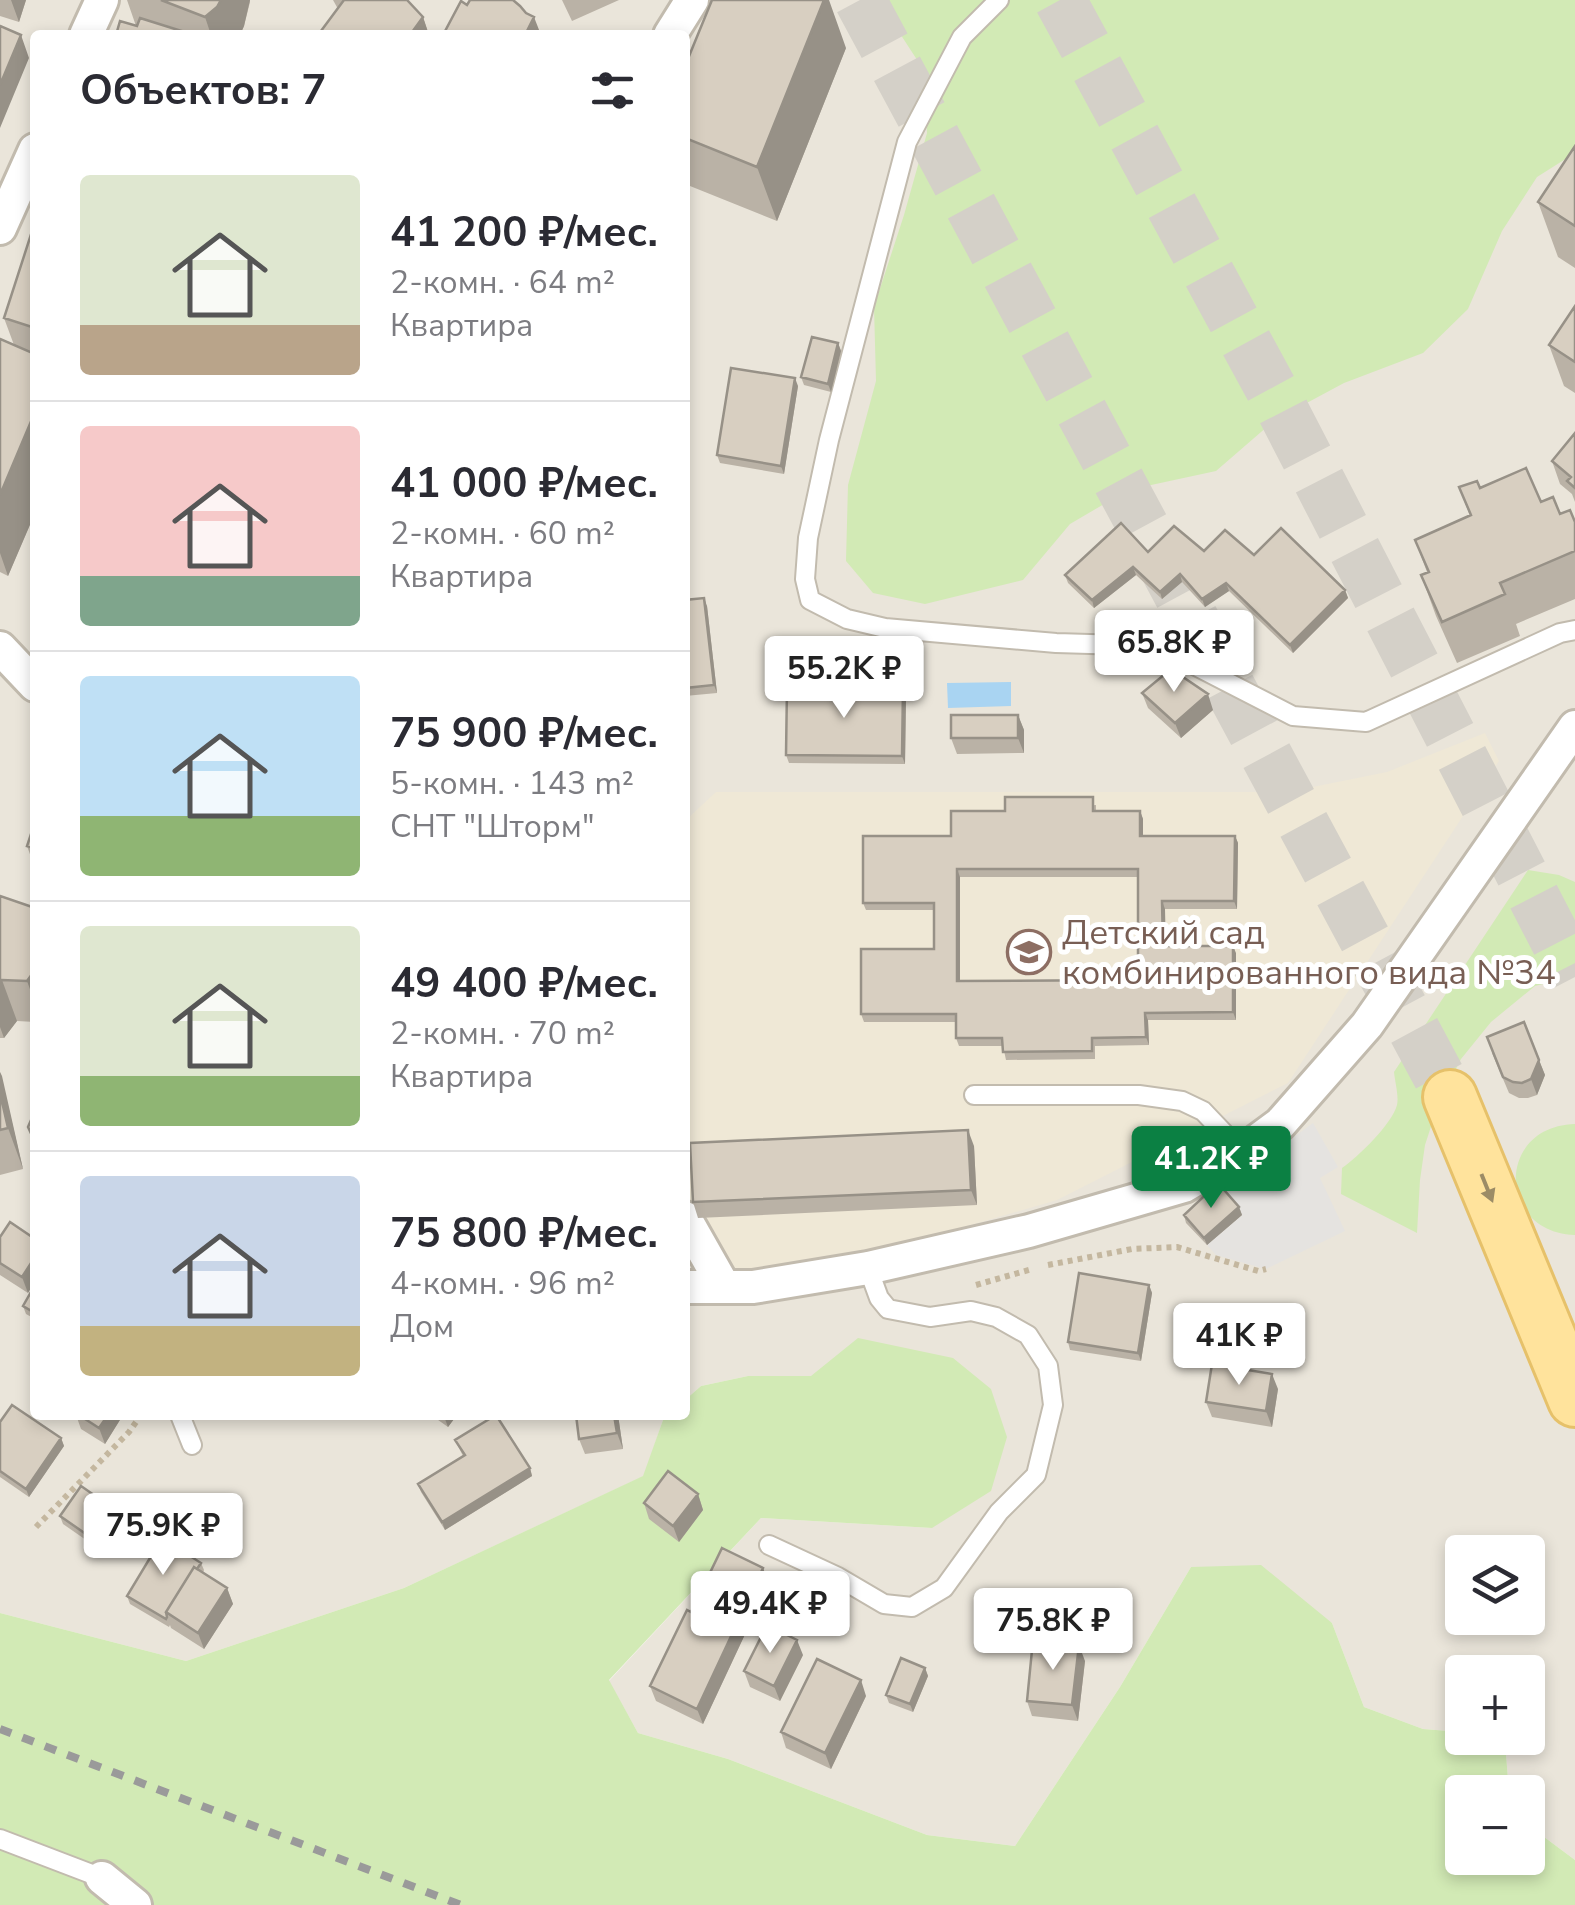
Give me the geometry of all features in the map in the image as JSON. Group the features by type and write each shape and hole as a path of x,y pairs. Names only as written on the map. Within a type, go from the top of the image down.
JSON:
{"main road":[{"path":"1450,1097 1575,1400"}],"street":[{"path":"88,30 102,0"},
{"path":"673,30 692,0"},
{"path":"0,228 30,161"},
{"path":"0,648 30,680"},
{"path":"690,1286 752,1286 868,1268 1029,1231 1184,1186 1242,1152 1280,1124 1367,1025 1575,727"},
{"path":"690,1227 724,1286"},
{"path":"102,1878 135,1905"}],"lane":[{"path":"1000,0 962,37 908,142 829,440 808,538 805,578 810,600 847,619 885,628 1056,643 1157,646 1293,716 1366,722 1560,633 1575,630"},
{"path":"974,1095 1139,1095 1182,1101 1203,1112 1242,1152"},
{"path":"769,1545 838,1577 884,1604 912,1607 944,1588 998,1512 1036,1474 1054,1404 1048,1366 1028,1334 996,1317 971,1311 930,1317 888,1309 879,1298 868,1268"},
{"path":"182,1420 192,1444"},
{"path":"0,1839 102,1878"}],"path":[{"path":"960,1289 1050,1264 1132,1249 1177,1246 1258,1271 1266,1269"},
{"path":"36,1528 137,1420"}],"shaded area":[{"path":"0,0 1575,0 1575,1860 1545,1838 1545,1775 1508,1775 1506,1755 1545,1755 1545,1655 1445,1655 1445,1731 1423,1729 1364,1707 1332,1623 1191,1567 1120,1687 1015,1846 927,1835 728,1759 638,1733 609,1681 761,1518 932,1528 811,1376 748,1376 701,1386 690,1396 690,30 30,30 30,1420 663,1420 644,1476 404,1588 186,1661 0,1613"},
{"name":"Детский сад комбинированного вида №34","path":"1485,733 1499,761 1288,1083 1057,1200 868,1255 725,1274 690,1212 690,816 716,792 1288,792 1387,772"},
{"path":"1313,1123 1338,1167 1320,1178 1345,1231 1266,1269 1216,1255 1207,1245 1242,1215 1221,1191"}],"green space":[{"path":"885,0 1575,0 1575,153 1537,177 1502,231 1468,309 1423,353 1344,383 1275,420 1216,471 1128,490 1070,524 1023,580 925,604 873,593 846,561 848,485 876,381 874,307 927,133 923,69 897,29"},
{"path":"1528,870 1575,882 1575,976 1535,986 1491,1022 1461,1059 1439,1102 1425,1145 1417,1233 1341,1194 1342,1168 1394,1113 1394,1072"},
{"path":"1575,1124 1575,1235 1549,1229 1531,1217 1519,1199 1516,1179 1519,1159 1531,1142 1549,1129"},
{"path":"858,1338 953,1358 991,1389 1007,1437 991,1491 932,1528 761,1518 609,1680 638,1733 728,1759 927,1835 1015,1846 1120,1687 1191,1567 1261,1565 1332,1623 1364,1707 1423,1729 1445,1731 1445,1755 1506,1755 1508,1775 1445,1775 1445,1875 1545,1875 1545,1838 1575,1860 1575,1905 0,1905 0,1613 186,1661 404,1588 643,1476 663,1420 690,1420 690,1396 701,1386 748,1376 811,1376"}],"water":[{"path":"1011,682 1011,706 948,708 947,683"}],"building":[{"path":"161,0 221,0 205,17"},
{"path":"344,0 407,0 423,17 414,30 322,30"},
{"path":"470,0 513,0 534,17 528,30 446,30 461,1 467,5"},
{"path":"712,0 824,0 757,167 690,140 690,54"},
{"path":"140,18 178,30 117,30 120,21 137,26"},
{"path":"0,26 21,35 0,85"},
{"path":"1575,146 1575,226 1538,202"},
{"path":"30,237 30,326 4,318"},
{"path":"1575,306 1575,362 1549,345"},
{"path":"812,337 838,343 828,384 801,377"},
{"path":"0,339 30,352 30,424 0,495"},
{"path":"731,368 795,378 781,466 717,455"},
{"path":"1575,433 1575,488 1567,481 1571,477 1552,461"},
{"path":"1526,468 1541,502 1553,497 1560,514 1570,510 1575,522 1575,551 1500,583 1505,594 1442,622 1421,575 1429,572 1415,540 1471,515 1459,487 1477,481 1480,488"},
{"path":"1121,523 1148,552 1174,526 1204,551 1225,530 1254,555 1281,528 1345,590 1290,645 1226,583 1202,599 1180,574 1160,592 1133,567 1092,600 1065,575"},
{"path":"704,598 714,685 690,687 690,599"},
{"path":"1171,669 1208,694 1175,723 1142,693"},
{"path":"787,687 903,688 902,756 786,755"},
{"path":"951,715 1018,715 1018,738 951,738"},
{"path":"1005,797 1093,797 1093,811 1140,811 1140,836 1235,836 1234,901 1162,901 1163,946 1233,946 1233,1012 1145,1013 1146,1037 1092,1038 1092,1051 1003,1052 1002,1038 956,1038 956,1014 861,1014 861,949 934,949 934,903 863,903 863,836 951,836 951,811 1005,811","holes":["957,869 1138,869 1138,980 957,981"]},
{"path":"0,896 30,906 30,977 27,981 0,982"},
{"path":"1524,1022 1539,1060 1531,1079 1522,1083 1503,1077 1487,1037"},
{"path":"0,1093 8,1128 0,1130"},
{"path":"968,1130 971,1190 693,1202 690,1143"},
{"path":"1218,1183 1239,1207 1204,1238 1184,1215"},
{"path":"10,1222 30,1236 30,1265 22,1277 0,1263 0,1237"},
{"path":"1079,1273 1149,1285 1138,1353 1068,1342"},
{"path":"1212,1364 1272,1374 1266,1411 1206,1402"},
{"path":"12,1405 61,1438 26,1489 0,1471 0,1422"},
{"path":"87,1420 105,1420 99,1428"},
{"path":"488,1420 499,1420 530,1468 442,1522 418,1484 465,1455 455,1440"},
{"path":"577,1420 615,1420 617,1433 579,1439"},
{"path":"668,1471 698,1494 673,1526 644,1503"},
{"path":"81,1486 127,1518 106,1548 60,1516"},
{"path":"162,1538 201,1563 197,1569 194,1567 166,1612 166,1619 127,1596"},
{"path":"722,1548 763,1568 697,1709 650,1686"},
{"path":"194,1567 227,1588 198,1633 166,1612"},
{"path":"767,1625 797,1640 774,1686 744,1671"},
{"path":"1033,1640 1079,1645 1072,1705 1027,1701"},
{"path":"901,1658 925,1668 910,1704 886,1695"},
{"path":"817,1659 861,1680 825,1753 781,1732"}],"tunnel":[{"path":"860,0 1450,1097"},
{"path":"1060,0 1281,407 1575,977"}],"railway":[{"path":"0,1729 461,1905"}],"place":[{"name":"Детский сад комбинированного вида №34","path":"1029,952"}]}
